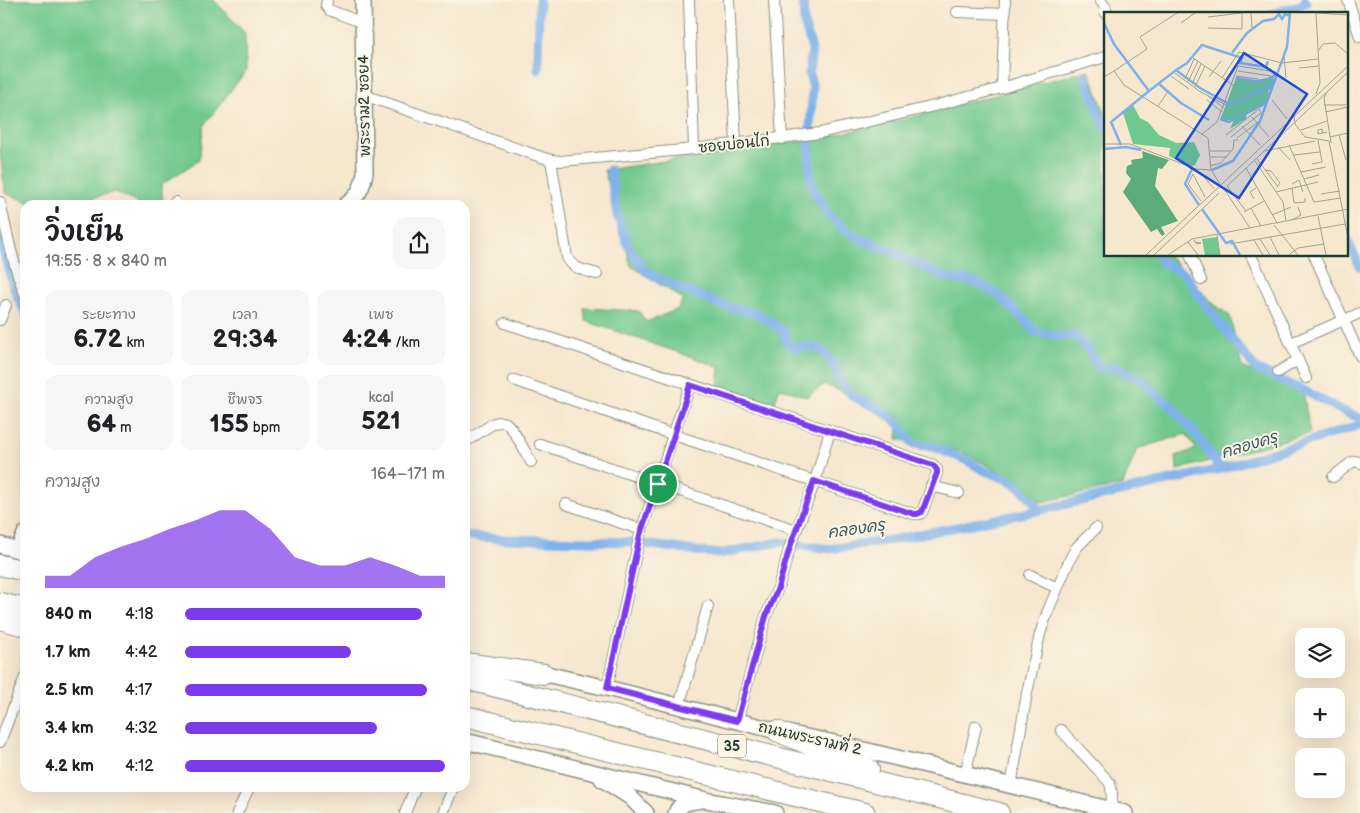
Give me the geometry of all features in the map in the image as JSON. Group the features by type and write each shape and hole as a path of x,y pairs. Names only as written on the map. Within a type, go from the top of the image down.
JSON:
{"highway":[{"path":"0,565 20,570"},
{"path":"0,603 20,608"},
{"path":"0,619 20,625"},
{"path":"470,663 544,674"},
{"name":"ถนนพระรามที่ 2","path":"470,680 999,813"},
{"name":"35","path":"470,717 865,813"},
{"path":"776,731 840,758 971,806"}],"main road":[{"name":"พระราม2 ซอย4","path":"352,200 362,188 365,173 363,0"},
{"path":"0,545 20,550"},
{"path":"0,624 20,630"},
{"name":"ถนนพระรามที่ 2","path":"470,656 607,688 776,731 835,742 1118,811"},
{"path":"470,747 585,770 706,800 775,813"},
{"path":"585,770 624,793 646,813"},
{"path":"676,813 681,805 687,802 706,800"}],"street":[{"path":"327,0 326,6 329,10 363,23"},
{"path":"689,0 694,149"},
{"path":"729,0 736,143"},
{"path":"774,0 782,139"},
{"path":"1002,88 1005,0"},
{"path":"1100,0 1106,8 1106,12"},
{"path":"1348,0 1360,37"},
{"path":"958,12 1004,14"},
{"name":"ซอยบ่อนไก่","path":"364,95 551,160 572,160 694,149 820,134 930,107 1104,60"},
{"path":"551,160 569,263 574,267 597,274"},
{"path":"0,202 20,283"},
{"path":"1190,256 1201,280"},
{"path":"1251,256 1306,378"},
{"path":"1314,256 1360,356"},
{"path":"0,320 6,306"},
{"path":"1291,343 1360,314"},
{"path":"505,323 933,465 937,473 922,512 914,514 514,380"},
{"path":"1278,372 1298,360"},
{"path":"607,688 637,547 690,385"},
{"path":"470,439 494,423 504,422 509,425 531,462"},
{"path":"737,721 766,616 778,588 830,431"},
{"path":"540,444 795,533"},
{"path":"1333,477 1352,462 1360,463"},
{"path":"931,486 959,493"},
{"path":"566,504 641,533"},
{"path":"1011,786 1027,693 1040,634 1065,568 1076,548 1096,528"},
{"path":"1030,575 1057,588"},
{"path":"679,706 708,606"},
{"path":"0,742 20,690"},
{"path":"965,775 976,726"},
{"path":"1061,730 1110,782 1118,811"},
{"path":"237,813 247,792"},
{"path":"405,813 413,792"},
{"path":"443,813 451,792"}],"green space":[{"path":"0,0 214,0 245,33 246,71 204,125 199,160 161,185 163,199 131,200 115,192 84,200 22,200 5,193 0,152"},
{"path":"1089,70 1104,110 1104,256 1169,256 1214,304 1230,316 1242,367 1303,390 1310,433 1177,470 1176,456 1196,449 1186,434 1137,449 1123,485 1041,502 1021,483 962,452 897,439 899,417 824,384 807,397 780,388 773,407 718,385 720,368 586,321 585,308 639,311 646,322 678,309 683,299 631,266 604,170 820,138 901,120"}],"waterway":[{"path":"538,70 539,0"},
{"path":"803,0 804,23 812,49 809,73 813,88 809,141 811,185 829,216 854,236 942,276 977,283 1000,296 1036,332 1060,336 1074,335 1084,344 1100,368 1117,367 1143,381 1172,407 1198,436 1220,469"},
{"path":"1277,12 1306,3 1305,0"},
{"path":"1085,75 1104,125"},
{"path":"610,170 617,215 628,245 645,271 679,288 724,306 758,314 784,331 787,343 796,348 807,346 820,349 832,361 837,375 852,396 881,410 899,424 913,444 934,447 1009,480 1023,490 1041,510"},
{"name":"คลองครุ","path":"0,241 15,292 20,302"},
{"path":"1348,241 1360,267"},
{"path":"1159,256 1163,263 1186,275 1204,303 1256,369 1360,418"},
{"name":"คลองครุ","path":"470,536 628,542 719,554 780,542 830,549 896,539 1036,511 1220,469 1360,425"}],"route":[{"path":"690,385 933,465 937,470 920,514 914,514 814,481 790,547 778,588 760,633 737,721 607,688 637,547 658,484 690,385"}]}
